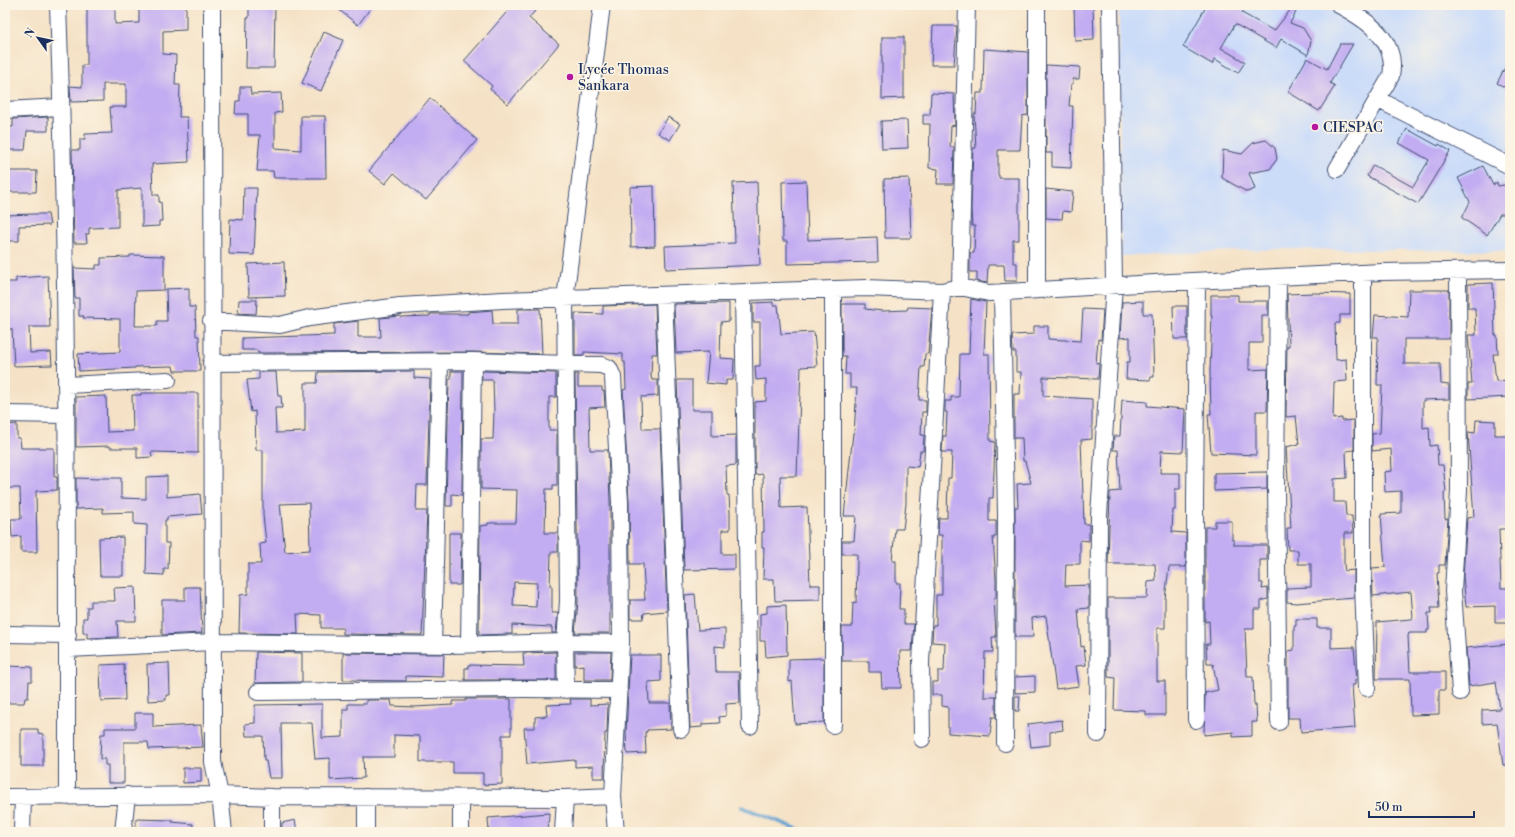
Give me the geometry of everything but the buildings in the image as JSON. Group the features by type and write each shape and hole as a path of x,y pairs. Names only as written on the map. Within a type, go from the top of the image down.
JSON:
{"street":[{"path":"58,5 66,385 68,642 67,797"},
{"path":"212,5 211,363 213,762 220,795 224,832"},
{"path":"566,690 565,642 568,601 565,298 602,5"},
{"path":"960,287 967,5"},
{"path":"1037,5 1037,290"},
{"path":"1098,734 1098,515 1114,285 1110,5"},
{"path":"1336,169 1391,76 1392,60 1391,52 1357,9 1339,5"},
{"path":"1377,99 1510,166"},
{"path":"6,110 61,107"},
{"path":"211,321 280,325 309,318 400,306 565,298 664,296 866,288 942,291 960,287 989,293 1114,285 1363,273 1510,270"},
{"path":"1458,272 1459,491 1453,591 1460,692"},
{"path":"1363,273 1363,587 1368,688"},
{"path":"1278,277 1276,488 1279,722"},
{"path":"1196,720 1195,502 1197,281"},
{"path":"833,725 834,289"},
{"path":"922,739 921,662 942,291"},
{"path":"1002,292 1006,515 1005,743"},
{"path":"743,293 750,726"},
{"path":"664,296 681,729"},
{"path":"211,363 473,361 566,363 601,365 608,368 613,376 620,502 621,643 613,796 616,832"},
{"path":"469,644 473,361"},
{"path":"433,645 440,362"},
{"path":"66,385 168,380"},
{"path":"5,414 66,415"},
{"path":"5,634 68,642 433,645 565,642 621,643"},
{"path":"258,692 525,689 619,690"},
{"path":"123,832 127,795"},
{"path":"5,797 220,795 272,797 565,798 613,796"},
{"path":"22,832 24,797"},
{"path":"272,797 272,832"},
{"path":"366,797 366,832"},
{"path":"461,798 461,832"},
{"path":"563,832 565,798"}],"shaded area":[{"name":"CIESPAC","path":"1119,5 1510,5 1510,251 1278,249 1121,256"}],"waterway":[{"path":"742,807 805,832"}],"place":[{"name":"Lycée Thomas Sankara","path":"570,77"},
{"name":"CIESPAC","path":"1315,127"}]}
